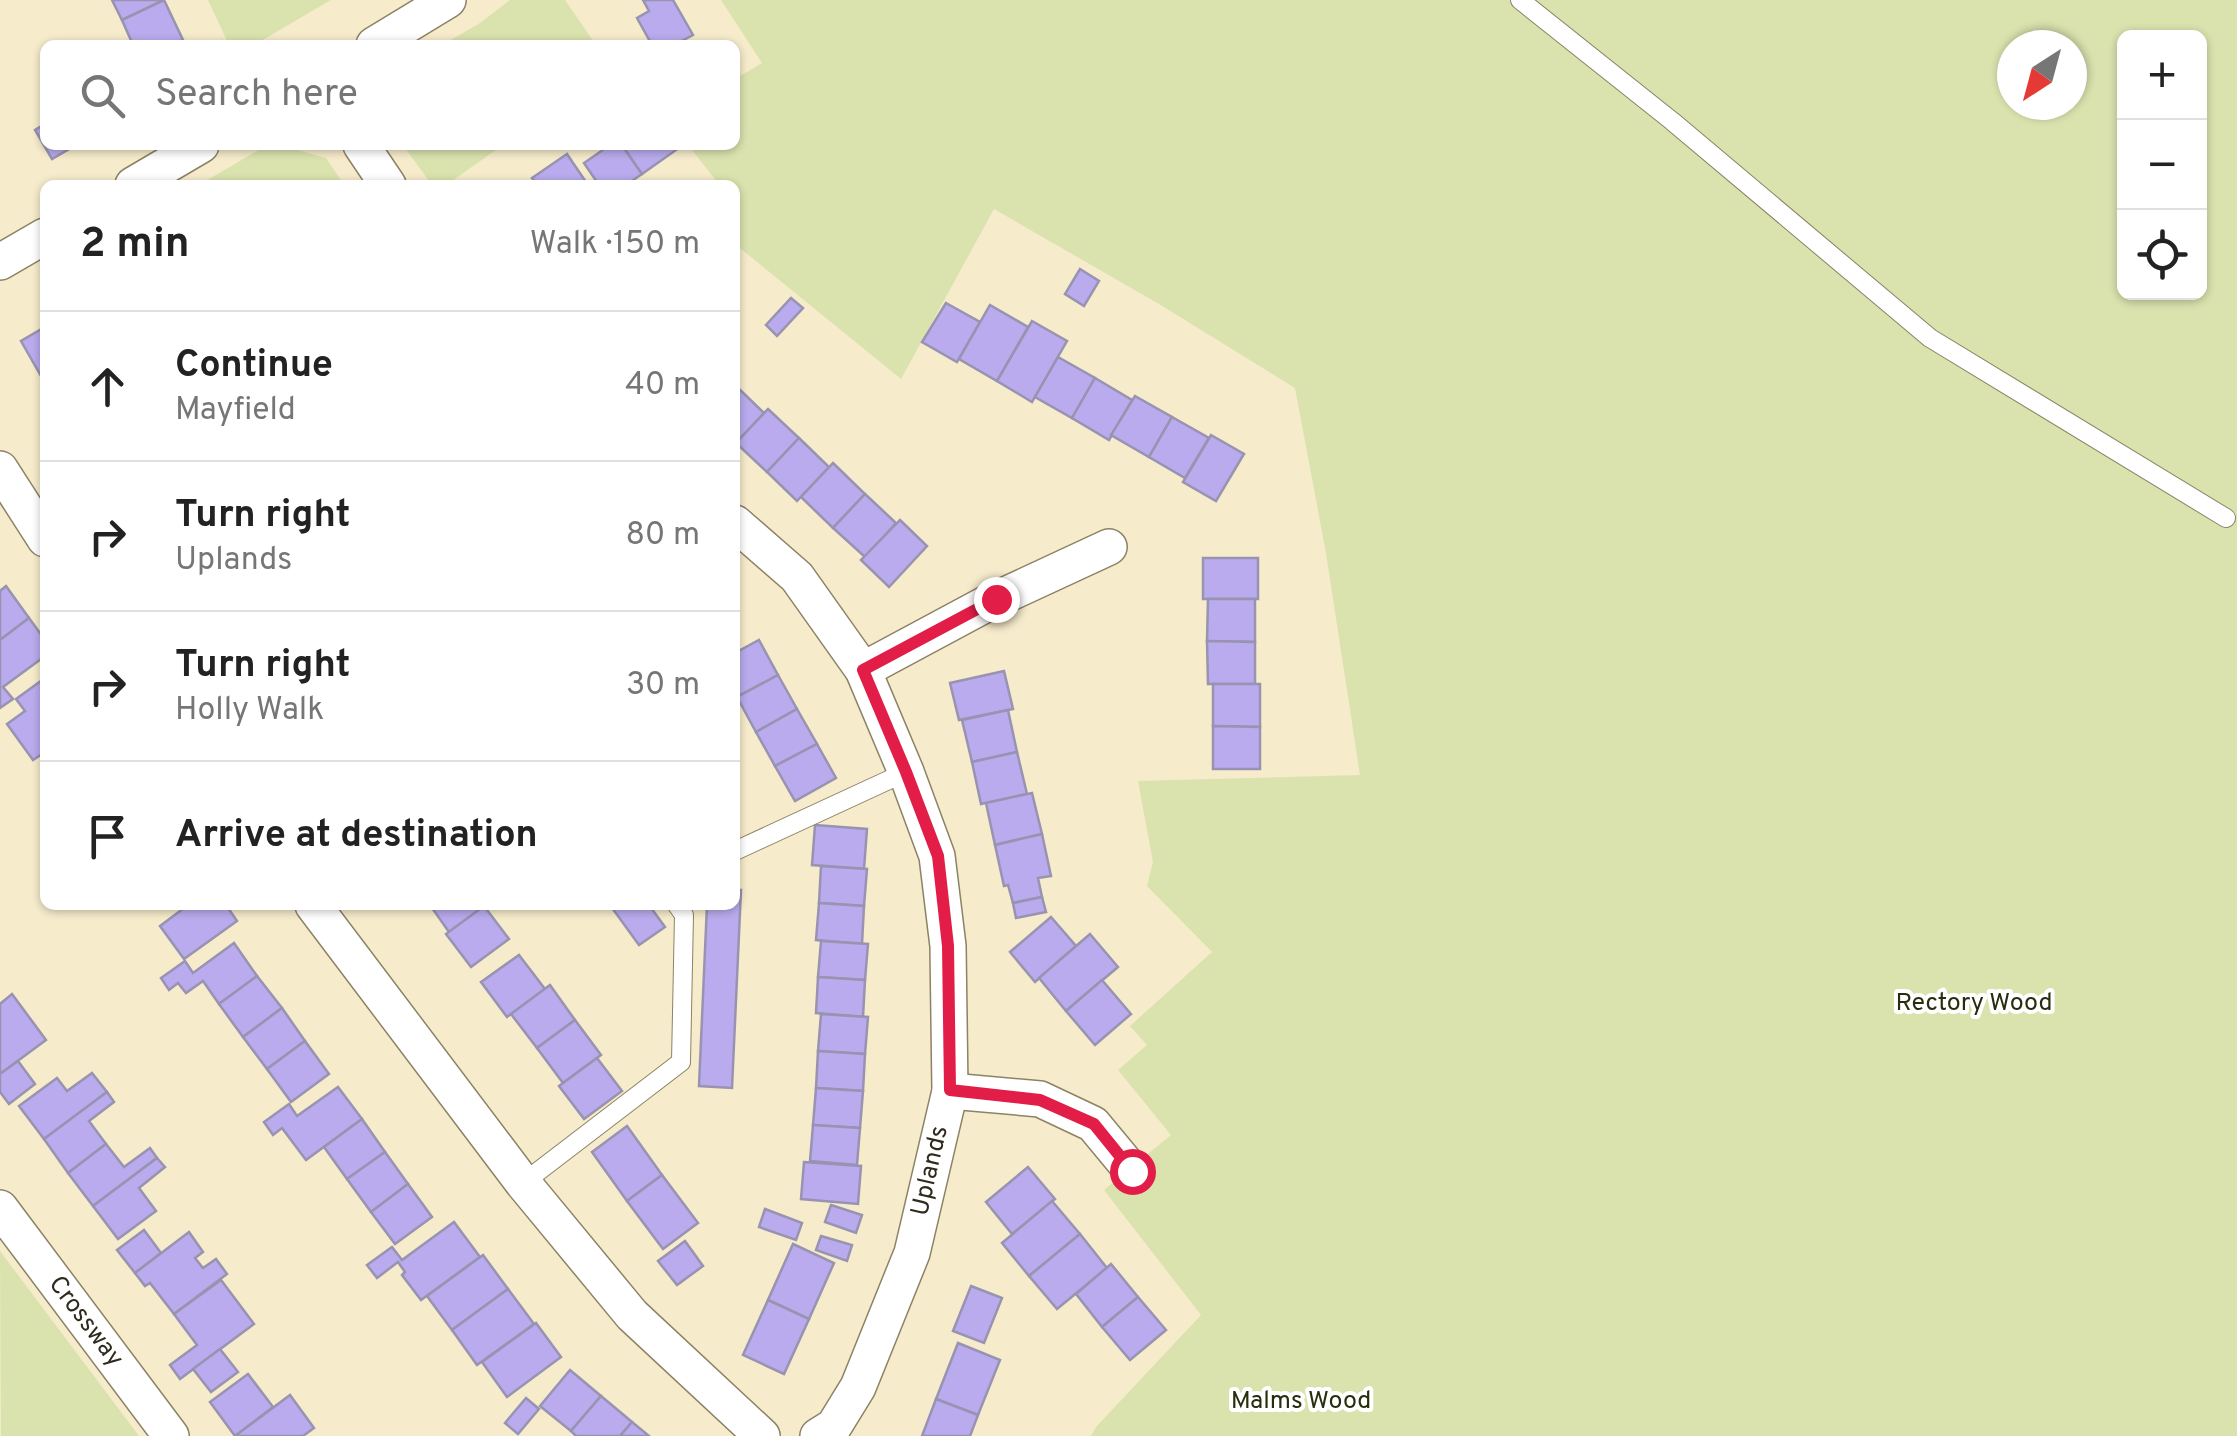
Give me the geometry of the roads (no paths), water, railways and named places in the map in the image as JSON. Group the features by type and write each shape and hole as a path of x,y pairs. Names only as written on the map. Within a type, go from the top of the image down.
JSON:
{"street":[{"path":"382,40 448,0"},
{"path":"142,180 193,150"},
{"path":"364,150 384,180"},
{"path":"0,262 40,239"},
{"path":"0,469 40,531"},
{"name":"Uplands","path":"740,527 797,577 863,670 938,856 948,946 950,1090 912,1253 858,1387 834,1426 818,1436"},
{"path":"863,670 986,604 1109,547"},
{"path":"318,910 523,1183 632,1316 762,1436"},
{"path":"950,1090 1040,1100 1094,1124 1132,1171"},
{"name":"Crossway","path":"0,1208 171,1436"}],"lane":[{"path":"1520,0 1672,121 1930,338 2226,518"},
{"path":"740,849 906,772"},
{"path":"523,1183 680,1062 684,915 680,910"}],"park label":[{"name":"Rectory Wood","path":"1974,1004"},
{"name":"Malms Wood","path":"1301,1402"}]}
